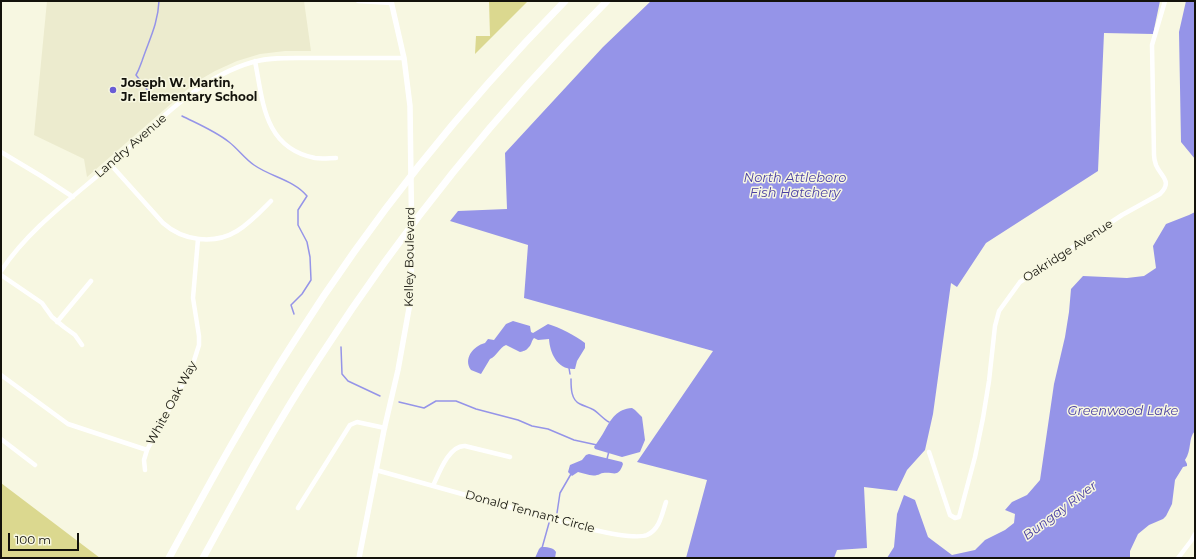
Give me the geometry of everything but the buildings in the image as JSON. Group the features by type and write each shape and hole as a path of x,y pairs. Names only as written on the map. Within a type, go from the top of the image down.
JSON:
{"highway":[{"path":"169,558 259,398 304,325 352,255 393,200 457,120 502,68 565,1"},
{"path":"203,558 288,407 334,334 386,259 434,196 492,125 607,1"}],"main road":[{"name":"Kelley Boulevard","path":"359,558 376,470 398,370 410,302 412,254 410,106 404,58 391,2"}],"street":[{"path":"358,1 391,2"},
{"name":"Oakridge Avenue","path":"929,452 950,515 955,518 959,517 975,457 983,418 989,382 995,326 999,311 1020,282 1062,253 1160,194 1164,190 1166,180 1156,165 1154,155 1152,72 1152,45 1164,1"},
{"name":"Landry Avenue","path":"1,271 34,231 111,165 161,119 201,86 218,76 255,61 284,58 404,58"},
{"path":"255,61 263,105 270,125 275,133 292,149 304,154 316,158 336,158"},
{"path":"1,152 73,197"},
{"path":"111,165 172,231 198,239 215,239 236,232 249,223 271,200"},
{"name":"White Oak Way","path":"145,470 144,460 147,450 192,367 197,353 199,336 193,298 198,239"},
{"path":"1,274 42,304 57,322 75,335 82,345"},
{"path":"57,322 91,281"},
{"path":"1,375 68,424 147,450"},
{"path":"298,508 350,425 357,422 385,428"},
{"path":"1,439 35,465"},
{"path":"433,486 450,453 457,447 465,446 510,458"},
{"name":"Donald Tennant Circle","path":"376,470 572,524 630,536 647,535 655,530 662,517 666,502"},
{"path":"1178,558 1192,541 1195,534"}],"shaded area":[{"name":"Joseph W. Martin, Jr. Elementary School","path":"47,1 304,1 311,51 285,51 260,54 237,61 215,71 196,82 87,177 84,159 34,135"},
{"path":"489,1 528,1 475,54 476,36 490,36"},
{"path":"1,483 100,558 1,558"}],"water":[{"name":"North Attleboro Fish Hatchery","path":"651,1 1160,1 1153,34 1104,33 1098,171 986,243 957,287 951,283 933,414 925,450 907,470 897,491 864,487 867,548 837,550 834,558 686,558 707,480 637,462 713,351 524,298 528,245 450,221 458,211 507,209 505,153 603,47"},
{"path":"1186,1 1195,1 1195,159 1181,142 1179,32"},
{"name":"Greenwood Lake","path":"1195,212 1195,431 1191,437 1189,452 1185,460 1187,466 1183,467 1175,480 1172,504 1166,516 1163,519 1149,525 1138,534 1130,551 1130,558 887,558 894,547 897,514 904,495 915,500 928,537 952,555 975,550 985,540 1005,530 1014,523 1015,514 1005,510 1012,502 1027,495 1040,480 1054,384 1065,337 1071,289 1083,276 1127,278 1144,276 1156,268 1153,246 1166,224"},
{"path":"513,321 530,326 531,332 533,333 548,324 567,332 585,343 585,348 577,361 575,369 569,369 559,364 551,350 549,339 538,340 534,338 530,346 524,351 520,352 506,345 504,346 490,359 481,374 471,370 468,362 470,354 473,350 485,343 488,339 494,340 506,324"},
{"path":"632,408 642,417 645,440 640,452 622,457 595,449 594,447 615,415 622,410"},
{"path":"589,454 622,462 623,464 617,473 603,473 592,476 578,472 572,476 568,472 570,465 582,460"},
{"path":"541,547 555,550 555,558 535,558"}],"waterway":[{"path":"159,1 155,25 136,75 155,100 159,100"},
{"path":"182,116 218,134 254,165 296,186 307,196 298,210 298,225 307,242 310,257 311,280 302,294 291,305 294,314"},
{"path":"341,347 342,374 348,381 380,396"},
{"path":"569,368 570,374"},
{"path":"571,379 572,393 575,400 580,404 594,410 609,422"},
{"path":"399,402 424,408 436,401 456,401 476,409 518,420 532,426 548,429 574,440 597,445"},
{"path":"607,459 609,451"},
{"path":"557,513 560,493 571,474"},
{"path":"542,548 549,523"}],"place":[{"name":"Joseph W. Martin, Jr. Elementary School","path":"113,90"}],"water label":[{"name":"Bungay River","path":"1060,511"}]}
